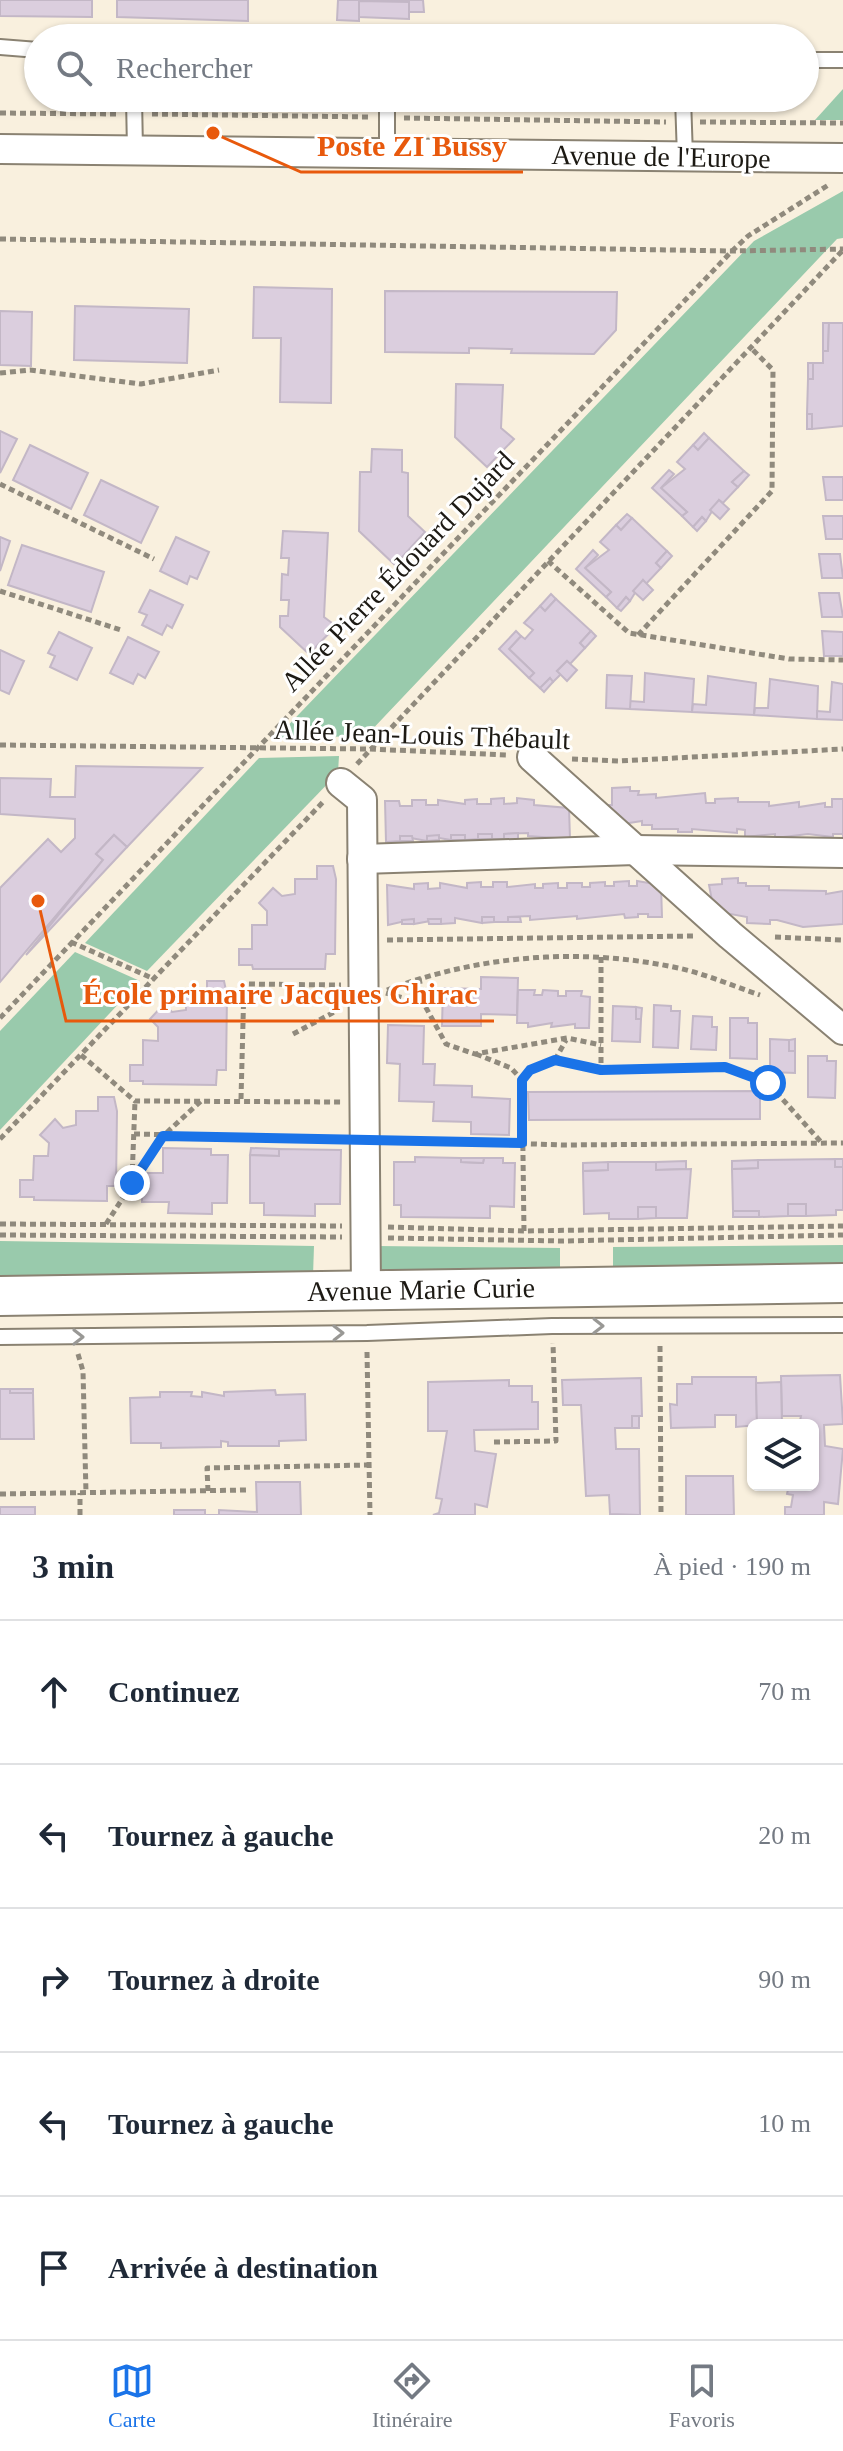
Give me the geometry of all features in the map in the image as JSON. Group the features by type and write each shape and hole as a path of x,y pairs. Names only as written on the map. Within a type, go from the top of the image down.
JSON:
{"main road":[{"name":"Avenue Marie Curie","path":"0,1296 843,1283"}],"street":[{"name":"Avenue de l'Europe","path":"0,149 843,158"},
{"path":"532,757 730,935 843,1030"},
{"path":"341,783 362,800 362,859 372,988 363,1103 366,1290"},
{"path":"362,859 635,850 843,853"}],"lane":[{"path":"0,47 24,49"},
{"path":"819,60 843,60"},
{"path":"387,112 387,154"},
{"path":"684,112 685,157"},
{"path":"135,114 135,150"},
{"path":"0,1337 552,1326 843,1325"}],"path":[{"path":"0,113 843,123"},
{"name":"Allée Pierre Édouard Dujard","path":"0,1018 732,251 748,236 843,176"},
{"path":"0,239 732,251 843,250"},
{"path":"0,1139 341,783 843,250"},
{"path":"638,635 772,491 773,370 750,347"},
{"path":"0,373 30,370 141,384 219,370"},
{"path":"0,484 154,559"},
{"path":"548,561 629,633 789,659 843,660"},
{"path":"0,591 121,630"},
{"name":"Allée Jean-Louis Thébault","path":"0,745 370,749 619,761 843,749"},
{"path":"381,940 730,935 843,940"},
{"path":"71,942 154,979"},
{"path":"241,1099 244,984 372,988 442,971 528,957 601,957 679,968 774,1002"},
{"path":"601,957 601,1070"},
{"path":"419,978 424,1004 446,1044 511,1068 522,1080"},
{"path":"293,1034 372,988 424,1004"},
{"path":"475,1054 567,1038 601,1045"},
{"path":"555,1060 567,1038"},
{"path":"81,1055 135,1101 241,1099 363,1103"},
{"path":"524,1231 522,1080 530,1070 555,1060 601,1070 725,1067 768,1083 821,1143"},
{"path":"106,1224 163,1136 202,1100"},
{"path":"132,1183 135,1101"},
{"path":"134,1134 522,1143 843,1143"},
{"path":"0,1224 106,1224 563,1241 843,1235"},
{"path":"0,1235 843,1226"},
{"path":"494,1442 556,1441 552,1326"},
{"path":"77,1337 83,1371 83,1493 80,1515"},
{"path":"660,1346 661,1515"},
{"path":"367,1350 370,1515"},
{"path":"208,1491 207,1468 369,1465"},
{"path":"0,1494 247,1490"}],"green space":[{"path":"843,89 843,120 815,120"},
{"path":"843,191 843,238 837,239 366,736 276,738 754,241"},
{"path":"339,756 338,773 147,971 85,943 259,758"},
{"path":"75,952 140,981 0,1130 0,1031"},
{"path":"0,1241 314,1246 313,1276 0,1281"},
{"path":"843,1245 843,1267 613,1271 613,1247"},
{"path":"377,1246 560,1248 560,1270 376,1275"}],"building":[{"path":"0,0 92,0 92,17 0,16"},
{"path":"117,0 248,0 248,21 117,17"},
{"path":"338,0 423,0 424,12 409,12 409,2 359,1 359,21 337,20"},
{"path":"359,1 409,2 409,19 359,17"},
{"path":"254,287 332,289 331,403 280,402 281,338 253,338"},
{"path":"385,291 617,292 616,330 594,354 511,353 512,349 469,348 469,353 385,352"},
{"path":"75,306 189,309 187,363 74,360"},
{"path":"0,311 32,312 31,366 0,365"},
{"path":"823,323 829,323 828,351 823,351"},
{"path":"829,323 843,323 843,426 812,429 812,414 807,414 808,379 813,379 813,363 823,363 823,351 828,351"},
{"path":"808,363 813,363 813,379 808,379"},
{"path":"456,384 503,385 501,428 514,439 487,467 455,437"},
{"path":"807,414 812,414 812,429 807,429"},
{"path":"0,431 17,439 0,473"},
{"path":"704,433 709,438 698,450 693,445"},
{"path":"709,438 744,471 732,482 738,487 723,503 719,500 706,521 702,517 693,527 682,516 687,512 661,488 685,469 677,462 693,445 698,450"},
{"path":"30,445 88,473 71,509 13,480"},
{"path":"372,449 402,450 402,472 408,473 408,516 425,532 395,565 359,531 360,472 371,472"},
{"path":"669,470 674,474 661,488 687,512 682,516 652,488"},
{"path":"744,471 749,475 738,487 732,482"},
{"path":"823,477 843,477 843,500 826,500"},
{"path":"101,480 158,507 141,543 84,515"},
{"path":"719,500 729,509 720,519 710,510"},
{"path":"627,514 632,518 621,530 616,525"},
{"path":"823,516 843,516 843,539 826,539"},
{"path":"702,517 706,521 697,531 693,527"},
{"path":"632,518 667,551 656,563 661,568 646,584 643,580 630,601 626,597 617,608 606,597 611,592 585,568 609,550 600,542 616,525 621,530"},
{"path":"283,531 328,533 324,617 336,626 309,654 280,627 280,616 288,616 289,600 281,600 282,574 288,575 289,558 281,558"},
{"path":"0,537 10,541 0,571"},
{"path":"176,537 209,552 197,579 190,576 187,584 160,571"},
{"path":"22,545 104,572 91,612 8,585"},
{"path":"593,550 598,555 585,568 611,592 606,597 576,569"},
{"path":"667,551 672,556 661,568 656,563"},
{"path":"819,554 840,554 843,578 822,578"},
{"path":"643,580 653,590 643,600 633,591"},
{"path":"150,590 183,605 172,628 167,625 162,635 142,625 147,615 139,612"},
{"path":"819,593 839,593 843,617 822,617"},
{"path":"551,594 556,599 545,611 540,606"},
{"path":"626,597 630,601 621,611 617,608"},
{"path":"556,599 591,631 580,643 585,648 570,664 567,661 557,671 561,674 553,682 550,678 540,688 529,678 534,673 509,649 521,636 525,639 533,630 524,623 540,606 545,611"},
{"path":"516,631 521,636 509,649 534,673 529,678 499,649"},
{"path":"591,631 596,636 585,648 580,643"},
{"path":"822,631 843,632 843,656 824,656"},
{"path":"59,632 92,648 77,680 50,667 55,656 48,653"},
{"path":"128,637 159,652 145,678 138,674 133,684 110,673"},
{"path":"0,650 24,661 9,694 0,690"},
{"path":"567,661 577,670 567,681 557,671"},
{"path":"645,673 694,679 692,712 630,709 630,701 644,702"},
{"path":"607,675 632,676 630,709 606,708"},
{"path":"708,676 756,683 754,715 692,712 693,704 706,705"},
{"path":"550,678 553,682 544,692 540,688"},
{"path":"770,679 818,686 817,719 754,715 755,708 768,708"},
{"path":"832,682 843,684 843,720 817,719 817,711 830,712"},
{"path":"76,766 202,768 127,847 114,835 96,854 103,860 0,982 0,888 48,839 61,852 75,838 75,819 0,814 0,778 51,779 50,797 75,797"},
{"path":"630,787 630,791 639,791 638,795 656,794 656,798 705,793 706,803 715,803 715,799 738,798 738,802 769,802 769,806 799,802 799,807 825,803 825,807 832,807 832,799 843,799 843,834 833,834 833,837 808,834 775,838 775,834 745,837 745,830 737,829 737,833 692,829 692,832 678,832 678,829 652,829 652,825 642,825 642,821 623,824 602,805 612,805 612,788"},
{"path":"504,798 504,804 517,803 517,798 534,800 534,805 569,808 570,839 528,836 528,833 504,834 504,839 492,839 492,834 478,834 478,839 465,840 465,835 451,835 451,840 427,836 427,841 400,836 400,841 386,842 385,801 399,801 400,806 412,806 412,800 426,800 426,805 438,805 438,800 465,804 465,800 477,799 477,804 491,804 491,799"},
{"path":"518,833 518,839 504,839 504,834"},
{"path":"478,834 492,834 492,839 478,839"},
{"path":"114,835 127,847 26,955 103,860 96,854"},
{"path":"439,835 439,840 427,841 427,836"},
{"path":"451,835 465,835 465,840 451,840"},
{"path":"400,836 412,836 413,841 400,841"},
{"path":"317,866 333,866 336,879 335,954 326,954 325,969 253,969 252,965 239,965 239,949 252,949 252,925 267,925 267,911 259,903 273,888 282,896 295,894 295,879 317,879"},
{"path":"738,878 738,883 769,886 769,890 826,891 826,894 843,891 843,924 803,927 777,920 770,920 770,924 747,923 747,917 714,911 709,885 722,884 722,879"},
{"path":"629,881 629,886 637,886 637,881 661,885 662,917 638,914 638,917 625,918 624,914 530,920 530,916 508,917 508,922 494,922 494,917 482,917 482,923 455,918 455,923 441,924 441,919 414,924 414,919 388,925 387,885 414,889 414,884 428,883 428,889 440,888 440,883 467,888 467,883 481,882 481,887 493,887 493,882 507,882 507,887 535,884 535,888 543,888 543,884 558,883 558,888 567,888 567,883 582,883 582,887 590,887 590,883 605,882 605,886 614,886 614,882"},
{"path":"482,917 494,917 494,922 482,923"},
{"path":"508,917 520,917 521,922 508,922"},
{"path":"414,919 414,924 402,924 402,920"},
{"path":"428,919 441,919 441,924 429,924"},
{"path":"481,977 518,978 517,1015 481,1014 481,1026 442,1026 443,988 481,989"},
{"path":"207,981 224,981 227,995 226,1070 217,1070 216,1085 130,1081 130,1065 143,1065 143,1040 158,1041 158,1027 150,1019 164,1004 172,1012 186,1010 186,995 207,995"},
{"path":"518,990 535,990 534,995 542,995 543,990 558,991 558,996 566,996 566,991 582,991 581,996 590,997 589,1028 575,1028 575,1024 551,1027 552,1023 528,1027 528,1023 517,1023"},
{"path":"654,1005 671,1006 671,1011 680,1011 678,1048 653,1047"},
{"path":"613,1006 636,1007 636,1019 641,1019 640,1042 612,1041"},
{"path":"636,1007 642,1008 641,1019 636,1019"},
{"path":"693,1016 712,1017 712,1027 717,1027 716,1050 691,1049"},
{"path":"730,1018 748,1018 748,1023 757,1023 757,1059 730,1058"},
{"path":"388,1025 424,1026 423,1064 435,1064 434,1085 472,1086 472,1097 510,1099 509,1135 471,1134 471,1122 433,1121 434,1102 399,1101 400,1064 387,1063"},
{"path":"770,1039 789,1040 789,1051 795,1051 795,1073 770,1072"},
{"path":"795,1039 795,1051 789,1051 789,1040"},
{"path":"808,1056 827,1056 827,1061 836,1061 835,1098 808,1097"},
{"path":"760,1091 760,1119 529,1120 528,1092"},
{"path":"98,1097 114,1097 117,1111 116,1186 107,1186 107,1201 20,1197 20,1180 33,1180 34,1156 48,1156 49,1143 40,1135 55,1119 63,1128 76,1125 76,1111 98,1111"},
{"path":"163,1148 211,1149 211,1155 228,1155 227,1203 212,1203 212,1214 168,1213 169,1202 142,1202 142,1173 163,1173"},
{"path":"251,1148 279,1149 279,1156 250,1155"},
{"path":"279,1149 341,1150 340,1204 315,1204 315,1216 264,1215 264,1203 250,1203 250,1155 279,1156"},
{"path":"415,1157 461,1158 461,1162 483,1163 484,1158 503,1158 503,1163 515,1163 514,1207 490,1206 490,1218 401,1217 401,1205 394,1205 394,1162 415,1162"},
{"path":"461,1158 484,1158 483,1163 461,1162"},
{"path":"835,1159 835,1167 843,1167 843,1210 836,1210 836,1215 806,1216 806,1204 788,1204 788,1216 759,1217 759,1211 733,1211 732,1169 758,1168 758,1160"},
{"path":"835,1159 843,1159 843,1167 835,1167"},
{"path":"758,1160 758,1168 732,1169 732,1161"},
{"path":"686,1161 686,1169 656,1170 656,1162"},
{"path":"608,1162 656,1162 656,1170 691,1169 687,1218 656,1218 656,1207 638,1207 638,1219 609,1219 609,1213 584,1214 583,1171 608,1170"},
{"path":"608,1162 608,1170 583,1171 583,1163"},
{"path":"788,1204 806,1204 806,1216 788,1216"},
{"path":"638,1207 656,1207 656,1218 638,1219"},
{"path":"733,1211 759,1211 759,1217 733,1217"},
{"path":"840,1375 843,1424 824,1425 825,1446 843,1449 838,1504 824,1502 824,1515 785,1515 785,1507 791,1507 793,1495 787,1494 788,1491 819,1491 819,1419 782,1416 781,1376"},
{"path":"692,1377 756,1377 757,1419 747,1419 747,1426 736,1427 736,1415 715,1415 715,1427 671,1428 670,1404 677,1405 677,1384 692,1384"},
{"path":"641,1378 642,1416 632,1416 632,1428 615,1428 616,1449 639,1449 640,1515 610,1514 609,1495 586,1496 581,1405 563,1405 562,1380"},
{"path":"509,1380 509,1386 532,1386 532,1402 538,1402 538,1429 474,1430 475,1451 496,1454 487,1507 475,1504 475,1515 433,1515 439,1513 442,1499 436,1498 447,1431 428,1431 428,1382"},
{"path":"781,1382 782,1419 757,1419 756,1383"},
{"path":"0,1389 10,1389 10,1393 33,1393 34,1439 0,1439"},
{"path":"10,1389 33,1389 33,1393 10,1393"},
{"path":"275,1390 276,1395 305,1394 306,1440 279,1441 279,1446 228,1446 228,1442 221,1441 221,1447 161,1448 161,1443 131,1443 130,1398 160,1397 160,1392 192,1392 191,1396 202,1397 202,1392 224,1396 224,1392"},
{"path":"632,1416 639,1416 639,1428 632,1428"},
{"path":"686,1476 733,1476 734,1515 686,1515"},
{"path":"256,1482 300,1482 301,1515 219,1515 219,1510 257,1512"},
{"path":"0,1507 35,1507 35,1515 0,1515"},
{"path":"174,1510 205,1510 205,1515 174,1515"}],"place":[{"name":"Poste ZI Bussy","path":"213,133"},
{"name":"École primaire Jacques Chirac","path":"38,901"}],"route":[{"path":"132,1183 163,1136 522,1143 522,1080 530,1070 555,1060 601,1070 725,1067 768,1083"}]}
